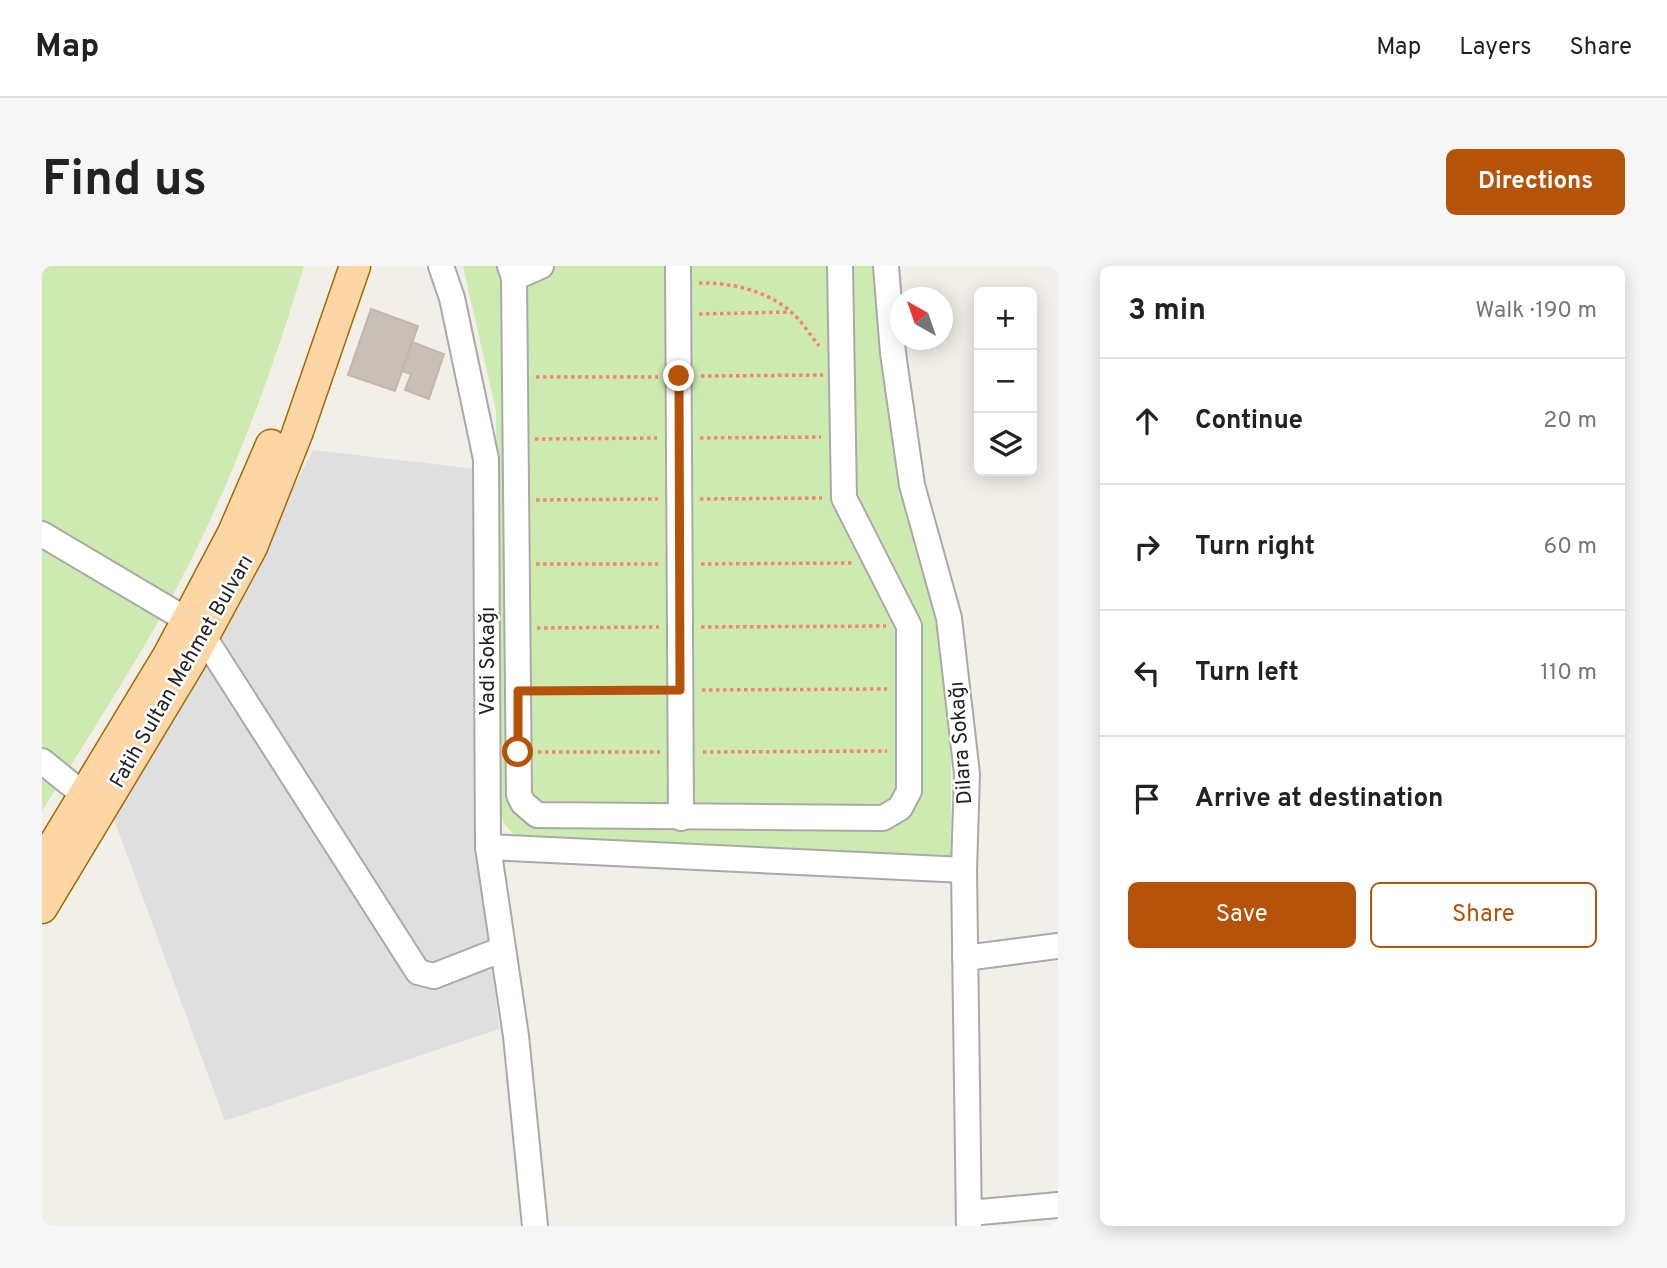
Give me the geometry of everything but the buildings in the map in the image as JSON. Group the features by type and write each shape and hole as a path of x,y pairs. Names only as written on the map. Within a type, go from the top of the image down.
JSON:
{"main road":[{"name":"Fatih Sultan Mehmet Bulvarı","path":"42,908 195,629 278,430 334,266"},
{"name":"Fatih Sultan Mehmet Bulvarı","path":"42,864 84,795 252,547 297,434 355,266"}],"street":[{"name":"Vadi Sokağı","path":"441,266 452,298 486,458 488,847 503,949 535,1226"},
{"path":"541,266 512,272 518,752 519,795 523,803 537,815 883,818 892,814 906,800 909,791 909,626 844,498 841,266"},
{"name":"Dilara Sokağı","path":"886,266 893,354 912,485 949,618 967,774 964,870 969,1219"},
{"path":"678,275 681,818"},
{"path":"42,534 195,629 418,972 434,976 503,949"},
{"path":"42,761 84,795"},
{"path":"488,847 964,870"},
{"path":"965,958 1058,946"},
{"path":"969,1219 1058,1205"}],"path":[{"path":"678,275 757,292 791,312 842,375"},
{"path":"678,314 791,312"},
{"path":"517,628 909,626"},
{"path":"518,691 909,689"},
{"path":"518,752 909,751"}],"shaded area":[{"path":"313,450 477,469 481,856 499,1029 225,1121 112,814 271,531"}],"green space":[{"path":"42,266 304,266 252,420 205,531 153,630 42,811"},
{"path":"463,266 875,266 951,705 951,857 517,838 504,824 501,811 496,411"}],"route":[{"path":"518,752 518,691 680,690 679,376"}]}
